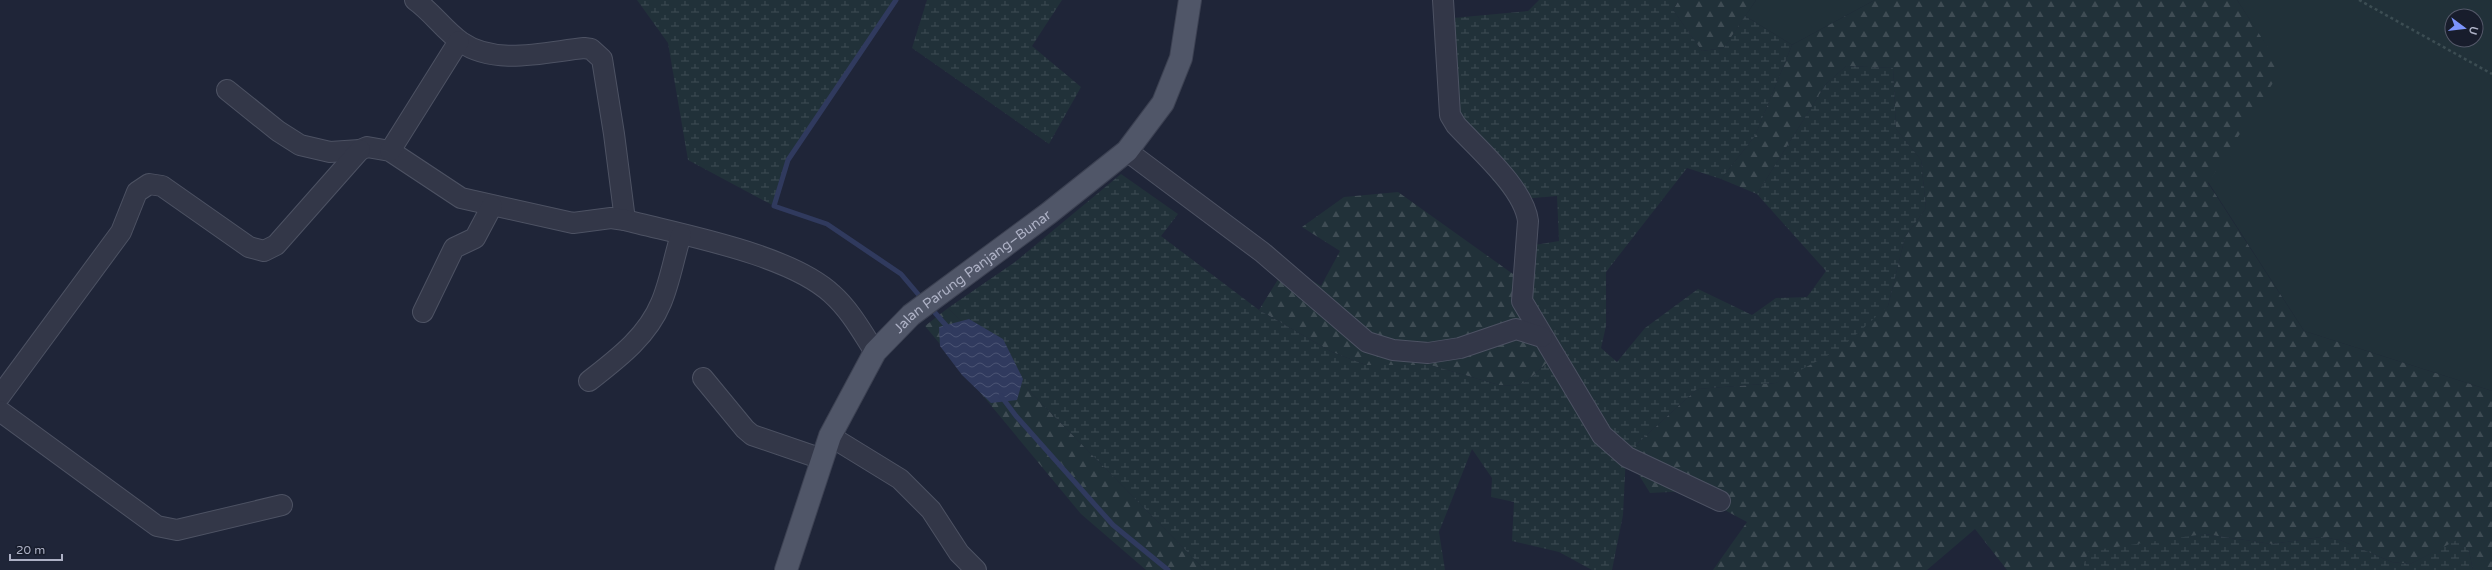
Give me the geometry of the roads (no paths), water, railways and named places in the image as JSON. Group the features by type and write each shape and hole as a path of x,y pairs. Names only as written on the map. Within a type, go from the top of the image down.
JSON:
{"main road":[{"name":"Jalan Parung Panjang–Bunar","path":"786,570 830,436 875,352 911,315 1049,213 1127,151 1163,103 1181,58 1190,0"}],"street":[{"path":"416,0 459,41 472,49 499,56 584,48 591,49 602,59 614,134 625,220"},
{"path":"1443,0 1450,115 1456,125 1502,174 1527,209 1528,221 1522,301 1542,337 1602,435 1627,457 1720,501"},
{"path":"390,151 459,41"},
{"path":"227,90 278,131 300,145 330,152 360,150 368,147 390,151 461,198 573,223 611,218 625,220 752,253 815,280 832,294 850,315 875,352"},
{"path":"0,396 121,232 137,192 149,184 162,186 249,247 264,251 276,245 360,150"},
{"path":"1127,151 1262,252 1367,342 1393,350 1428,353 1460,348 1516,329 1542,337"},
{"path":"423,312 454,248 475,238 492,206"},
{"path":"589,381 626,352 645,332 661,303 680,235"},
{"path":"703,378 745,429 752,435 822,459"},
{"path":"0,411 156,526 177,530 282,505"},
{"path":"830,436 900,479 930,510 959,553 976,570"}],"water":[{"path":"969,319 1003,339 1023,379 1017,400 991,403 962,375 940,346 939,327"}],"waterway":[{"path":"896,0 788,160 774,206 827,224 901,274 923,300"},
{"path":"930,307 950,330"},
{"path":"1001,396 1016,416 1113,525 1168,570"}]}
